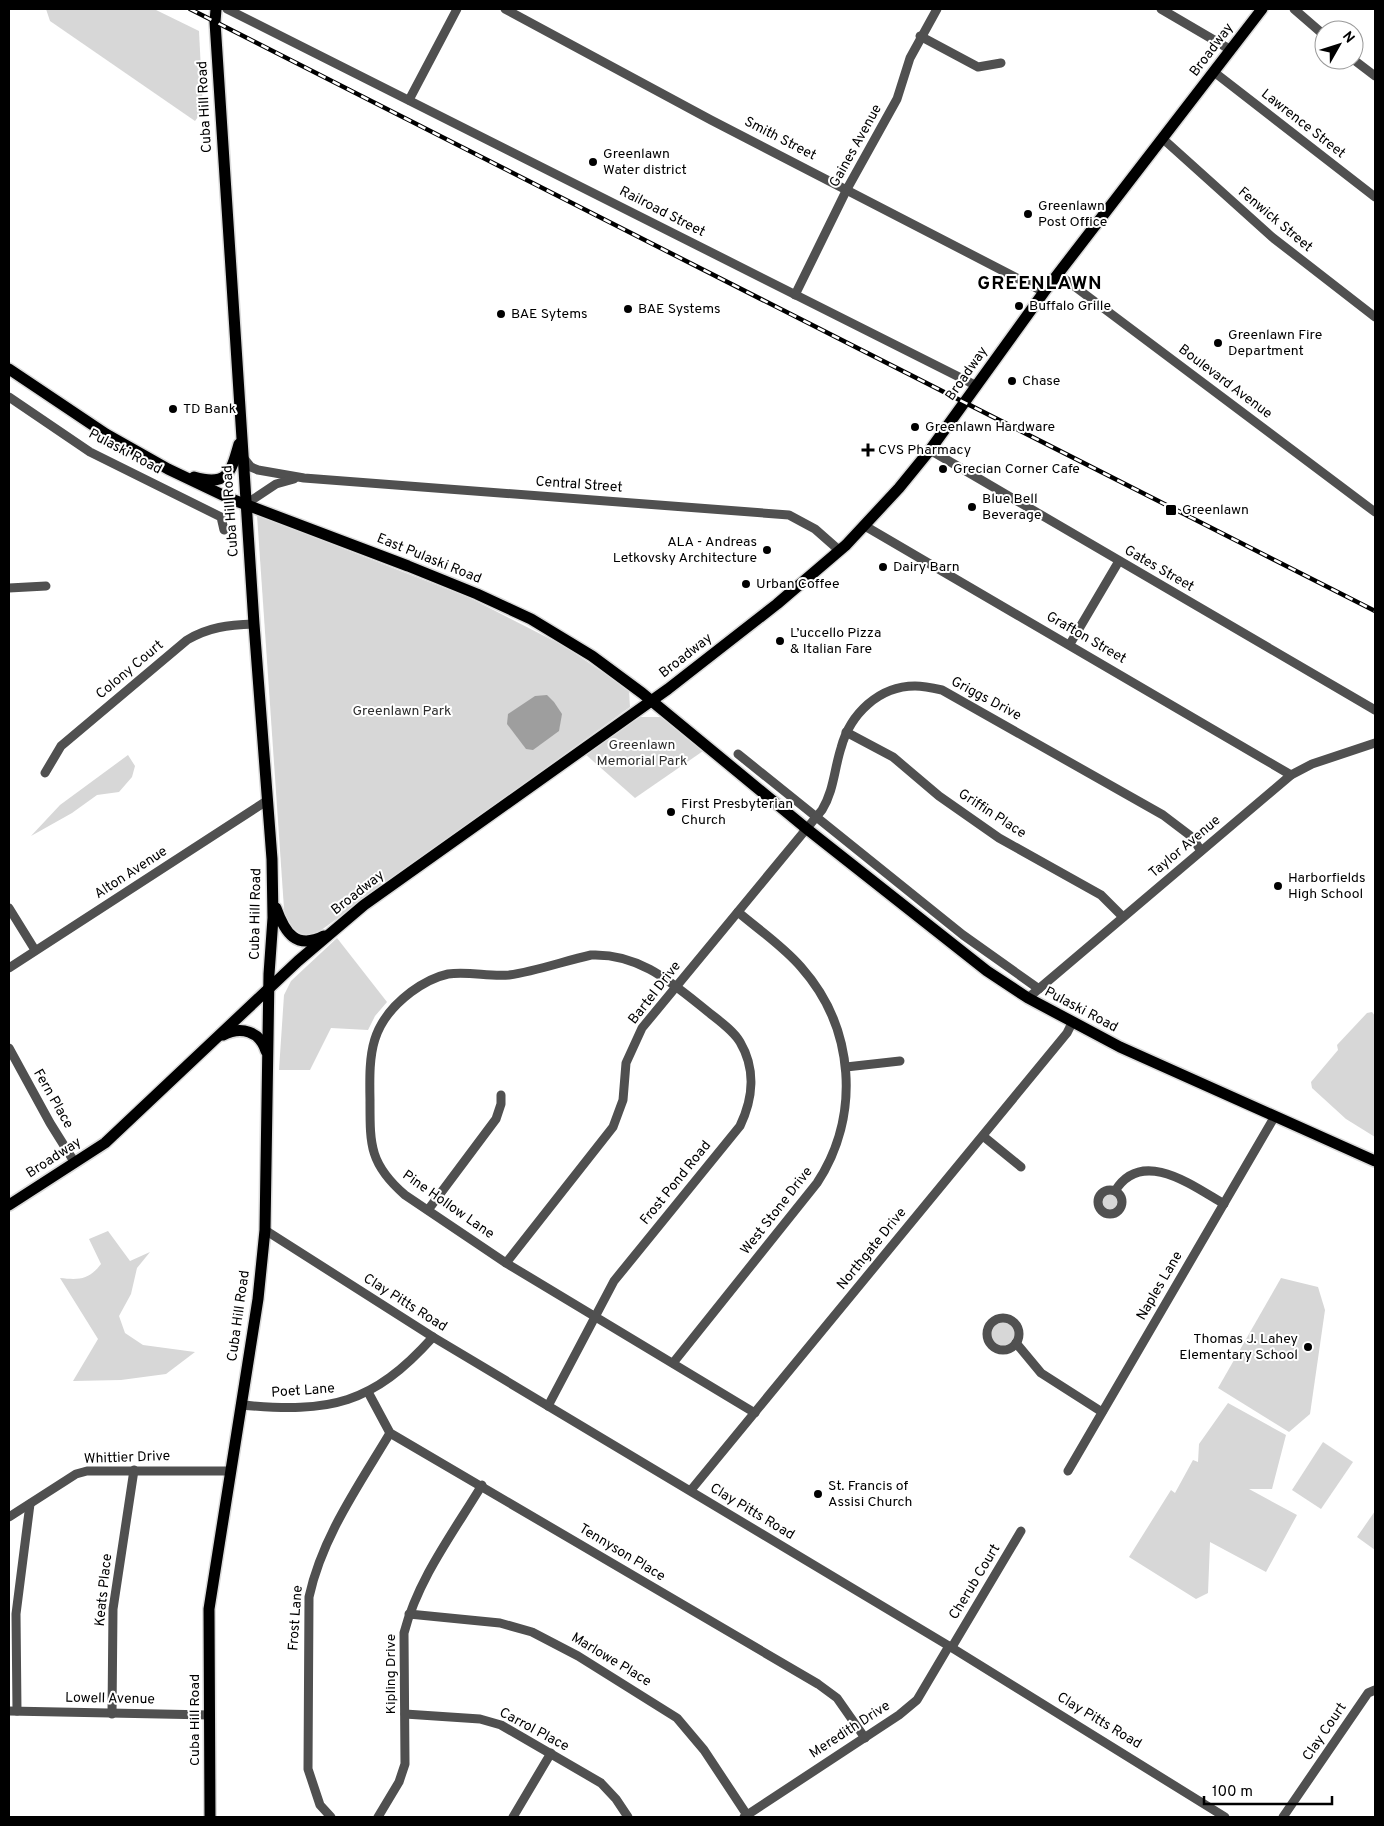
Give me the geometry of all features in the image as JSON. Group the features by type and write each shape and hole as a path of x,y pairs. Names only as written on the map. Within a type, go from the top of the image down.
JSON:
{"main road":[{"name":"Cuba Hill Road","path":"210,1817 209,1609 229,1471 242,1405 258,1295 265,1230 267,1056 273,899 268,800 242,456 215,22 216,9"},
{"name":"Broadway","path":"9,1205 105,1142 269,988 338,927 379,894 651,701 770,609 840,551 865,526 930,450 1044,292 1262,9"},
{"name":"East Pulaski Road","path":"9,369 100,430 168,469 246,504 408,566 506,607 584,651 651,701 807,829"},
{"path":"168,469 202,479 214,480 225,477 233,467 241,435"},
{"name":"Pulaski Road","path":"807,829 987,971 1072,1024 1375,1162"},
{"path":"273,899 282,925 292,937 298,940 314,940 338,927"},
{"path":"215,1039 233,1031 251,1032 261,1041 267,1056"}],"street":[{"name":"Railroad Street","path":"227,9 977,386"},
{"path":"409,100 457,9"},
{"name":"Smith Street","path":"505,9 711,120 1044,292"},
{"name":"Gaines Avenue","path":"795,295 847,189 897,99 910,58 920,36 937,9"},
{"path":"1161,9 1231,50"},
{"path":"1294,9 1314,26"},
{"path":"920,36 978,67 1001,63"},
{"path":"1364,68 1375,76"},
{"name":"Lawrence Street","path":"1214,72 1375,198"},
{"name":"Fenwick Street","path":"1162,138 1272,238 1375,317"},
{"name":"Boulevard Avenue","path":"1058,274 1375,512"},
{"name":"Pulaski Road","path":"9,397 90,452 221,517 224,530"},
{"name":"Gates Street","path":"930,450 1375,710"},
{"name":"Central Street","path":"242,456 251,467 258,470 304,478 776,513 800,520 815,528 840,551"},
{"name":"Central Street","path":"246,504 287,479 304,478"},
{"name":"Grafton Street","path":"865,526 1070,644 1291,775"},
{"path":"1070,644 1119,561"},
{"path":"9,588 46,586"},
{"name":"Colony Court","path":"45,773 61,746 187,640 203,631 219,626 254,624"},
{"name":"Griggs Drive","path":"807,829 832,790 846,732 858,713 873,699 894,688 915,686 942,690 1163,815 1192,837 1201,851"},
{"name":"Griffin Place","path":"846,732 893,758 939,796 999,838 1095,891 1113,905 1123,917"},
{"name":"Taylor Avenue","path":"1028,998 1291,775 1312,764 1375,744"},
{"path":"738,754 963,935 1039,989"},
{"name":"Alton Avenue","path":"9,968 268,800"},
{"name":"Bartel Drive","path":"506,1263 613,1128 623,1100 626,1063 642,1028 807,829"},
{"path":"9,908 36,950"},
{"name":"West Stone Drive","path":"674,1363 828,1167 844,1123 847,1094 846,1067 836,1022 814,982 785,951 738,912"},
{"name":"Pine Hollow Lane","path":"677,986 648,966 633,960 605,954 591,955 507,975 468,972 446,975 423,984 386,1013 376,1032 371,1051 370,1135 375,1158 391,1183 428,1210 506,1263 755,1413"},
{"name":"Frost Pond Road","path":"548,1406 614,1282 727,1144 748,1109 752,1087 750,1069 740,1041 677,986"},
{"name":"Northgate Drive","path":"690,1490 983,1136 1067,1033 1072,1024"},
{"name":"Fern Place","path":"9,1048 50,1123 75,1163"},
{"path":"846,1067 900,1061"},
{"path":"428,1210 496,1118 501,1095"},
{"name":"Naples Lane","path":"1068,1471 1275,1116"},
{"path":"983,1136 1021,1167"},
{"path":"1115,1191 1121,1182 1129,1176 1141,1172 1160,1172 1180,1177 1224,1204"},
{"name":"Clay Pitts Road","path":"265,1230 433,1337 950,1647 1225,1817"},
{"name":"Poet Lane","path":"242,1405 282,1409 339,1404 368,1392 412,1361 433,1337"},
{"path":"1016,1343 1041,1373 1102,1412"},
{"path":"368,1392 390,1433"},
{"name":"Tennyson Place","path":"390,1433 482,1485 818,1684 837,1698 865,1738"},
{"name":"Frost Lane","path":"332,1817 320,1805 308,1769 309,1597 314,1572 323,1550 390,1433"},
{"name":"Keats Place","path":"112,1714 113,1609 134,1470"},
{"name":"Whittier Drive","path":"9,1517 76,1474 87,1471 229,1471"},
{"name":"Kipling Drive","path":"378,1817 399,1782 405,1764 404,1633 409,1614 418,1590 482,1485"},
{"path":"13,1711 16,1614 30,1504"},
{"name":"Cherub Court","path":"950,1647 1021,1531"},
{"name":"Marlowe Place","path":"409,1614 500,1623 532,1632 578,1656 677,1718 704,1750 745,1816"},
{"name":"Meredith Drive","path":"745,1816 899,1715 916,1700 950,1647"},
{"name":"Clay Court","path":"1283,1817 1368,1694 1375,1690"},
{"name":"Lowell Avenue","path":"13,1711 210,1715"},
{"name":"Carrol Place","path":"405,1714 480,1719 494,1723 551,1753 601,1783 628,1817"},
{"path":"512,1817 551,1753"}],"green space":[{"path":"46,9 154,9 199,31 203,110 195,121 50,21"},
{"name":"Greenlawn Park","path":"257,515 470,598 564,646 629,690 630,707 313,936 296,936 285,923"},
{"name":"Greenlawn Memorial Park","path":"636,717 667,717 706,749 635,798 584,753"},
{"path":"128,755 135,766 132,777 119,792 97,795 72,813 31,836 60,805"},
{"path":"337,938 387,1002 375,1016 368,1030 331,1028 310,1070 279,1070 284,995 291,981"},
{"path":"1372,1012 1375,1016 1375,1137 1346,1119 1312,1088 1311,1082 1338,1050 1337,1045 1367,1013"},
{"path":"1109,1191 1116,1194 1119,1201 1116,1208 1109,1211 1102,1208 1099,1201 1102,1194"},
{"path":"108,1231 130,1261 150,1252 137,1268 131,1294 119,1316 125,1333 143,1345 195,1352 166,1374 121,1380 73,1381 98,1339 60,1278 83,1278 97,1269 101,1264 89,1239"},
{"path":"1281,1278 1318,1287 1325,1310 1310,1414 1289,1432 1218,1388"},
{"path":"1003,1321 1012,1325 1016,1334 1012,1343 1003,1347 994,1343 990,1334 994,1325"},
{"path":"1228,1403 1286,1435 1272,1489 1249,1489 1297,1515 1266,1572 1210,1542 1208,1593 1196,1599 1129,1557 1171,1490 1175,1493 1193,1460 1198,1462 1199,1444"},
{"path":"1323,1442 1353,1462 1321,1509 1292,1490"},
{"path":"1375,1511 1375,1550 1357,1537"}],"shaded area":[{"path":"547,695 562,714 559,731 533,750 526,749 507,724 508,714 535,696"}],"railway":[{"path":"190,9 1375,611"}],"place":[{"name":"Greenlawn Water district","path":"593,162"},
{"name":"Greenlawn Post Office","path":"1028,214"},
{"name":"Buffalo Grille","path":"1019,306"},
{"name":"BAE Systems","path":"628,309"},
{"name":"BAE Sytems","path":"501,314"},
{"name":"Greenlawn Fire Department","path":"1218,343"},
{"name":"Chase","path":"1012,381"},
{"name":"TD Bank","path":"173,409"},
{"name":"Greenlawn Hardware","path":"915,427"},
{"name":"CVS Pharmacy","path":"868,450"},
{"name":"Grecian Corner Cafe","path":"943,469"},
{"name":"Blue Bell Beverage","path":"972,507"},
{"name":"Greenlawn","path":"1171,510"},
{"name":"ALA - Andreas Letkovsky Architecture","path":"767,550"},
{"name":"Dairy Barn","path":"883,567"},
{"name":"Urban Coffee","path":"746,584"},
{"name":"L’uccello Pizza & Italian Fare","path":"780,641"},
{"name":"First Presbyterian Church","path":"671,812"},
{"name":"Harborfields High School","path":"1278,886"},
{"name":"Thomas J. Lahey Elementary School","path":"1308,1347"},
{"name":"St. Francis of Assisi Church","path":"818,1494"}],"district":[{"name":"GREENLAWN","path":"1040,284"}]}
